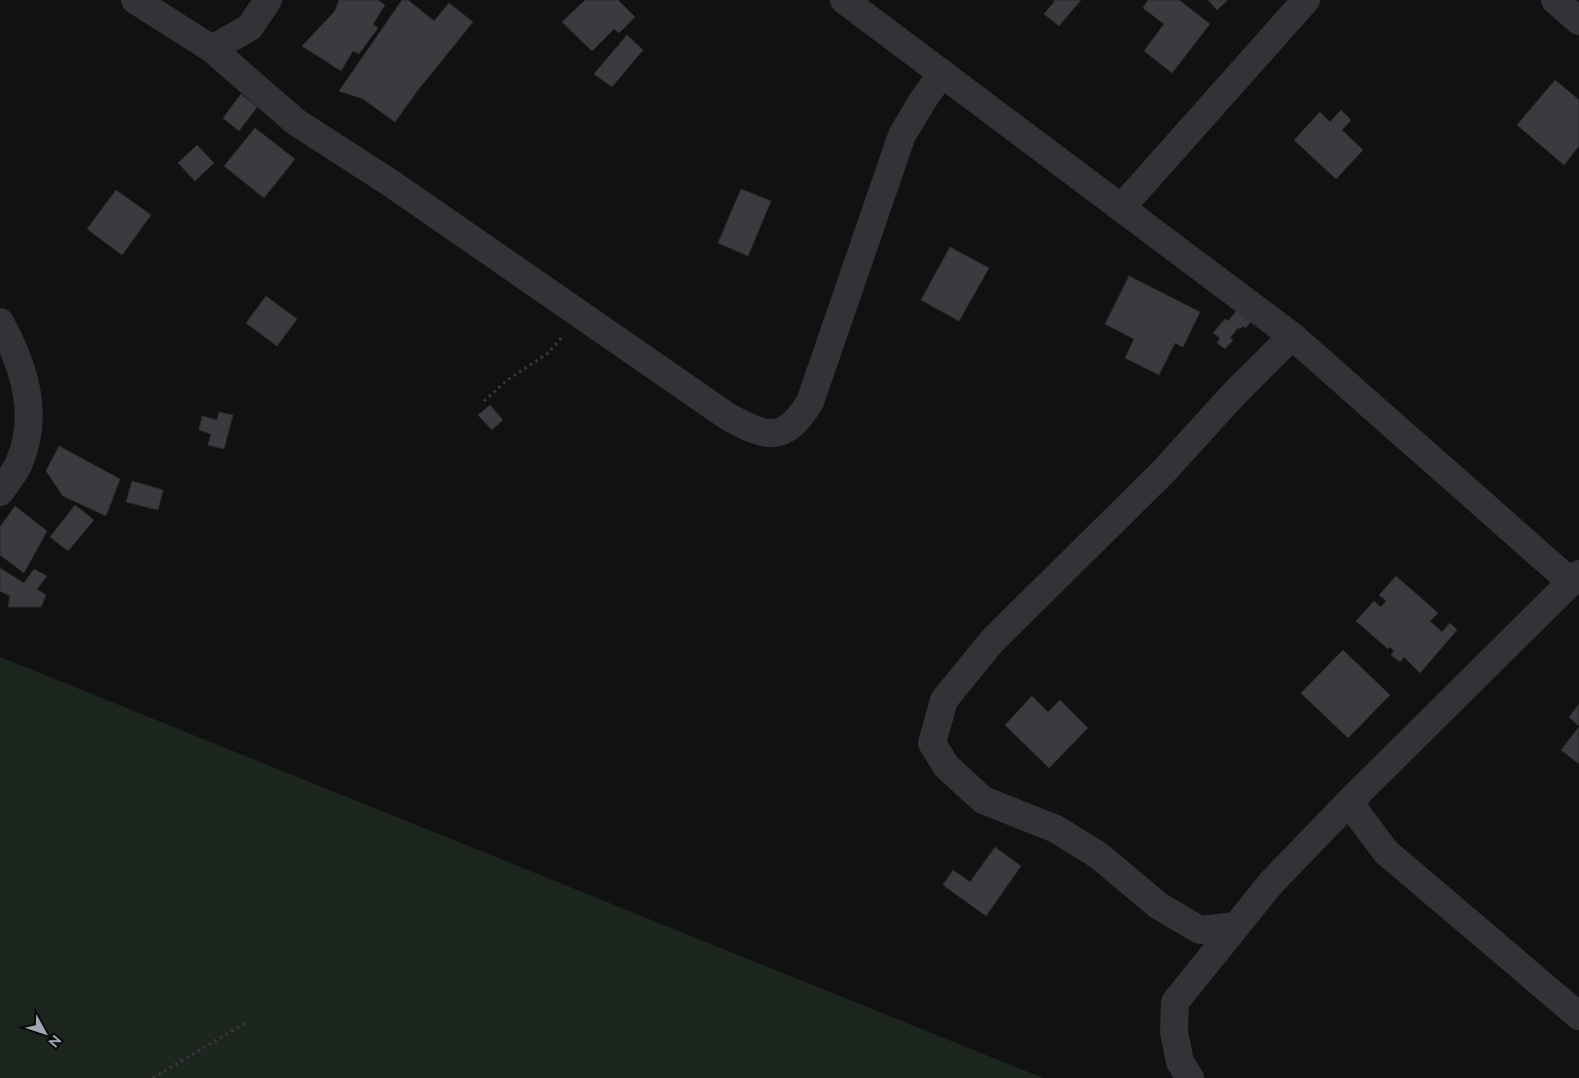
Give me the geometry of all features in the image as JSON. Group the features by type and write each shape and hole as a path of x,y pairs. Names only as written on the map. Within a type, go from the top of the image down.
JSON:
{"street":[{"path":"135,0 212,49 296,122 389,182 727,416 752,430 770,433 787,429 800,418 810,402 902,135 942,73"},
{"path":"243,76 250,27 268,0"},
{"path":"844,0 1292,336 1575,578 1271,882 1175,1002 1174,1032 1180,1062 1190,1078"},
{"path":"1121,208 1306,0"},
{"path":"1555,0 1579,21"},
{"path":"212,49 250,27"},
{"path":"0,322 8,336 24,377 30,415 28,433 19,464 0,492"},
{"path":"1236,926 1200,930 1159,906 1098,855 1056,829 983,800 946,766 932,742 944,700 992,641 1162,473 1234,394 1292,336"},
{"path":"1353,798 1356,812 1386,852 1579,1016"}],"path":[{"path":"484,401 506,381 548,353 562,337 578,312"},
{"path":"153,1078 246,1022"}],"shaded area":[{"path":"0,657 1043,1078 0,1078"}],"building":[{"path":"339,0 378,0 385,5 373,24 378,28 359,54 353,51 341,71 302,46 335,11"},
{"path":"402,0 408,0 434,21 449,3 473,22 418,90 395,122 363,99 339,91"},
{"path":"585,0 618,0 635,17 619,33 614,29 592,51 562,22"},
{"path":"1053,0 1081,0 1059,26 1044,14 1055,1"},
{"path":"1148,0 1179,0 1210,24 1172,73 1144,51 1164,24 1143,8"},
{"path":"1208,0 1228,0 1217,10"},
{"path":"627,35 643,50 612,87 594,74"},
{"path":"1555,80 1579,100 1579,146 1564,165 1517,125"},
{"path":"241,94 257,107 239,131 223,118"},
{"path":"1341,110 1351,120 1342,130 1363,150 1336,179 1294,140 1320,112 1330,122"},
{"path":"255,128 295,159 264,198 224,166"},
{"path":"197,145 214,163 195,181 178,163"},
{"path":"741,189 771,201 748,256 718,243"},
{"path":"116,190 151,215 122,255 87,229"},
{"path":"950,247 989,268 959,321 921,300"},
{"path":"1129,276 1200,312 1183,347 1175,343 1159,375 1125,358 1134,339 1105,324"},
{"path":"266,296 297,319 277,346 246,323"},
{"path":"1237,310 1251,321 1246,328 1243,326 1240,329 1238,328 1230,338 1233,340 1225,349 1217,343 1220,338 1213,333 1225,319 1228,321"},
{"path":"490,405 503,420 492,430 478,415"},
{"path":"219,412 233,415 224,449 208,445 211,434 199,430 202,416 217,420"},
{"path":"59,446 120,479 106,516 63,496 46,471"},
{"path":"132,481 163,490 158,510 126,502"},
{"path":"75,505 94,520 68,551 50,537"},
{"path":"15,506 47,531 24,573 0,555 0,527"},
{"path":"0,568 24,583 34,569 47,576 37,589 46,595 41,607 8,607 10,596 0,591"},
{"path":"1396,576 1438,613 1430,621 1442,632 1450,623 1457,630 1420,673 1404,657 1400,662 1391,655 1394,651 1390,647 1388,649 1356,621 1374,601 1381,607 1386,601 1379,595"},
{"path":"1343,650 1390,695 1348,738 1301,693"},
{"path":"1032,696 1048,712 1060,700 1088,728 1049,768 1005,725"},
{"path":"1579,704 1579,726 1569,717"},
{"path":"1579,727 1579,764 1561,750"},
{"path":"995,847 1021,866 986,916 943,885 953,870 970,882"}]}
